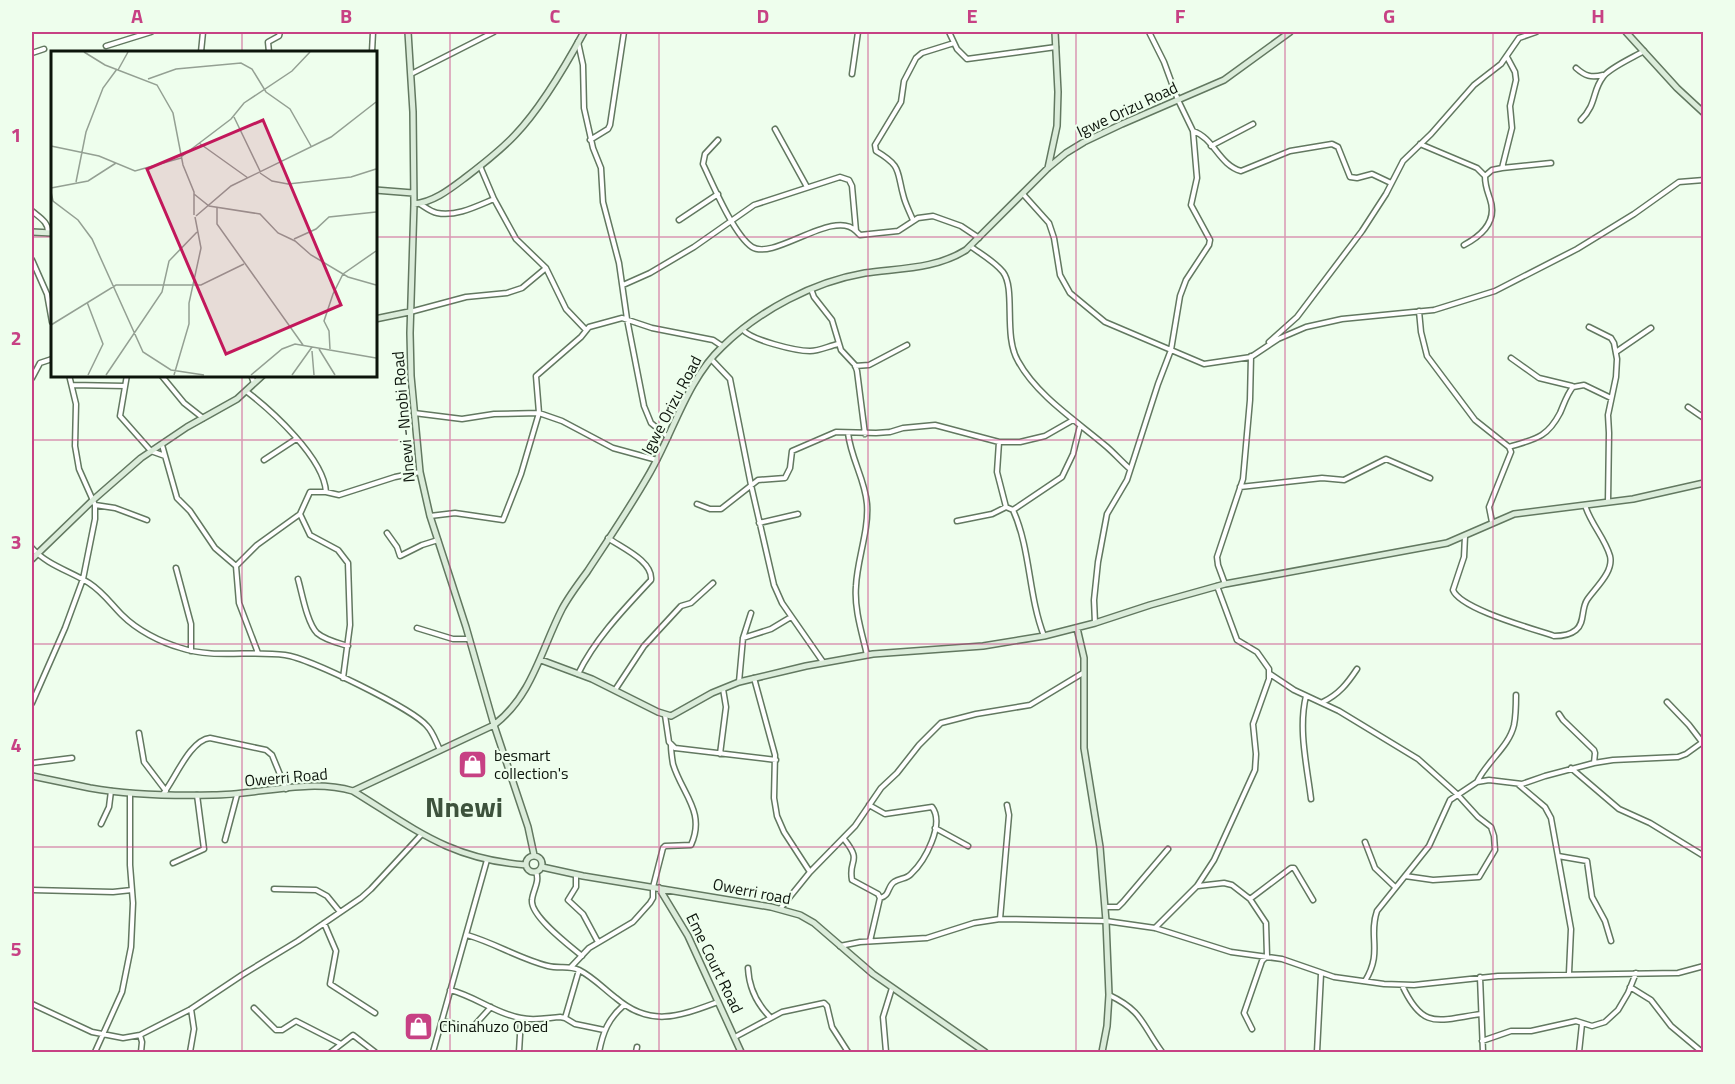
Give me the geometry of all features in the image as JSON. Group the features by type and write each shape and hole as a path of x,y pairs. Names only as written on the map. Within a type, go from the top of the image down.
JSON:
{"main road":[{"name":"Nnewi -Nnobi Road","path":"408,32 413,193 417,204 409,312 414,413 420,472 430,516 528,827 534,855"},
{"path":"417,204 437,197 448,190 496,153 522,127 560,74 584,32"},
{"path":"1048,168 1057,126 1055,32"},
{"name":"Igwe Orizu Road","path":"353,790 494,725 505,717 530,682 561,610 657,460 692,388 722,346 777,306 811,289 864,274 953,259 979,238 1048,168 1084,142 1224,80 1237,73 1290,32"},
{"path":"1626,32 1677,88 1704,113"},
{"path":"376,190 413,193"},
{"path":"32,232 50,233"},
{"path":"376,319 409,312"},
{"path":"32,559 151,451 237,399 262,376"},
{"path":"541,660 615,690 665,715 678,714 712,693 739,682 823,662 867,655 983,646 1044,636 1225,584 1447,543 1514,514 1608,503 1704,483"},
{"path":"1077,628 1084,658 1084,748 1100,847 1106,921 1109,995 1102,1053"},
{"name":"Owerri Road","path":"32,776 111,790 197,795 237,795 333,786 353,790 422,835 448,848 487,860 526,865"},
{"path":"534,855 541,859 542,867 536,872 529,870 526,865 529,857 534,855"},
{"name":"Owerri road","path":"542,867 576,875 780,909 807,919 892,988 985,1053"},
{"name":"Eme Court Road","path":"656,888 688,936 741,1053"}],"street":[{"path":"106,46 151,32"},
{"path":"201,51 203,32"},
{"path":"269,51 268,42 279,36 280,32"},
{"path":"372,51 373,32"},
{"path":"411,75 494,32"},
{"path":"590,140 608,129 610,125 624,32"},
{"path":"852,74 858,32"},
{"path":"949,32 954,43 968,59 1056,47"},
{"path":"1095,623 1094,600 1098,562 1107,514 1127,480 1154,394 1171,350 1180,296 1186,280 1210,240 1191,205 1197,178 1193,130 1149,32"},
{"path":"1251,357 1281,333 1297,316 1362,231 1386,194 1403,161 1467,93 1507,57 1519,38 1536,32"},
{"path":"578,42 582,54 584,108 590,140 601,168 603,202 623,285 627,319 647,415 668,438"},
{"path":"913,220 904,198 898,169 888,158 876,151 874,145 901,102 904,81 916,58 922,53 954,43"},
{"path":"32,53 44,49"},
{"path":"1576,68 1586,76 1604,75 1645,51"},
{"path":"1502,168 1512,128 1510,106 1516,80 1515,72 1507,57"},
{"path":"1581,120 1588,113 1604,75"},
{"path":"1211,146 1253,124"},
{"path":"775,129 807,187"},
{"path":"1193,130 1228,166 1241,171 1290,151 1336,145 1350,177 1357,178 1372,174 1391,183"},
{"path":"718,140 703,159 703,164 743,238 760,250 843,224 848,224 860,235 865,236 898,231 923,216 933,216 961,226 979,238"},
{"path":"1420,144 1477,168 1485,176 1485,188 1492,208 1490,220 1486,231 1464,246"},
{"path":"1485,176 1492,170 1502,168 1551,163"},
{"path":"480,166 494,199 516,239 546,268 566,309 586,330"},
{"path":"623,285 650,273 694,248 754,205 840,177 849,180 852,186 856,231"},
{"path":"1023,194 1049,224 1054,238 1060,275 1070,293 1105,322 1204,364 1251,357 1278,339 1306,327 1342,319 1434,310 1495,291 1578,249 1679,182 1704,180"},
{"path":"679,219 718,194"},
{"path":"417,204 437,213 447,213 467,210 494,199"},
{"path":"32,211 48,225 50,233"},
{"path":"970,246 1004,273 1008,282 1009,327 1017,361 1030,378 1073,420 1105,445 1130,470"},
{"path":"32,260 47,294 51,316"},
{"path":"409,312 466,297 507,293 522,288 546,268"},
{"path":"811,289 818,303 832,320 841,350 855,365 861,393 865,434"},
{"path":"1419,311 1420,332 1427,356 1475,420 1509,447 1511,452 1489,507 1492,522"},
{"path":"430,516 455,513 503,520 521,474 539,413 536,376 586,330 604,322 627,319 652,328 712,340 722,346"},
{"path":"1589,327 1611,338 1616,352 1616,377 1608,415 1608,503"},
{"path":"1616,352 1651,328"},
{"path":"742,330 747,335 763,342 809,351 838,344"},
{"path":"855,365 868,365 907,345"},
{"path":"1225,584 1217,557 1243,479 1250,400 1251,357"},
{"path":"1512,358 1539,378 1573,387 1584,385 1611,398"},
{"path":"32,378 40,363 51,359"},
{"path":"711,359 730,379 770,574 778,595 823,662"},
{"path":"32,703 65,628 83,579 95,519 94,502 79,469 75,446 76,404 69,376"},
{"path":"128,376 120,416 151,451 165,456"},
{"path":"161,376 184,403 203,418"},
{"path":"250,376 254,384"},
{"path":"72,385 125,386"},
{"path":"1509,447 1546,434 1573,387"},
{"path":"246,391 282,420 322,474 326,492"},
{"path":"1688,407 1704,418"},
{"path":"414,413 462,419 494,414 539,413 562,421 613,448 657,460"},
{"path":"697,504 710,508 721,508 758,480 785,478 790,468 790,454 797,448 830,434 890,432 903,428 935,425 999,442 1020,442 1034,440 1073,420"},
{"path":"1013,510 1062,477 1068,466 1080,426"},
{"path":"848,433 850,449 867,504 864,540 856,586 867,655"},
{"path":"264,460 296,439"},
{"path":"999,442 997,472 1006,507"},
{"path":"162,445 177,498 190,511 215,548 236,566 239,603 258,653"},
{"path":"1240,487 1322,478 1344,480 1386,459 1430,478"},
{"path":"236,566 257,545 300,514 310,492 339,495 395,477 420,472"},
{"path":"94,502 115,507 147,520"},
{"path":"1465,536 1464,557 1453,591 1458,598 1499,618 1554,636 1562,636 1575,631 1580,626 1585,602 1601,582 1610,561 1608,551 1585,505"},
{"path":"957,521 992,514 1006,507 1013,510 1023,534 1036,615 1044,636"},
{"path":"300,514 310,535 338,550 346,558 350,625 343,678"},
{"path":"759,523 798,514"},
{"path":"387,533 397,547 400,556 438,540"},
{"path":"578,674 622,610 651,580 651,572 642,562 608,538"},
{"path":"32,548 45,561 83,579 102,592 120,613 166,643 191,651 258,653 302,658 412,714 429,727 440,750"},
{"path":"176,568 191,624 191,651"},
{"path":"298,579 316,632 324,638 348,646"},
{"path":"615,690 644,646 681,606 691,603 713,582"},
{"path":"1155,928 1197,886 1214,860 1255,770 1253,724 1270,674 1266,662 1257,652 1240,642 1234,635 1217,586"},
{"path":"739,682 743,638 751,613"},
{"path":"743,638 771,629 791,616"},
{"path":"417,628 453,639 469,639"},
{"path":"1322,702 1346,686 1357,669"},
{"path":"780,909 810,872 844,839 881,788 941,723 976,714 1030,705 1083,673"},
{"path":"1270,674 1418,759 1457,794 1478,818 1491,827 1495,850 1479,877 1433,880 1405,876"},
{"path":"754,678 776,760 774,798 777,816 784,832 810,872"},
{"path":"720,754 726,707 723,689"},
{"path":"1477,783 1485,766 1502,748 1514,726 1516,695"},
{"path":"1306,696 1303,716 1304,739 1311,799"},
{"path":"1365,981 1374,965 1376,954 1375,916 1395,887 1429,846 1448,804 1457,794 1477,783 1489,780 1519,785 1594,763 1678,757 1686,754 1703,741 1667,702"},
{"path":"1560,714 1563,720 1594,750 1594,763"},
{"path":"571,967 598,942 633,921 653,898 663,848 691,845 696,826 694,811 673,764 665,715"},
{"path":"139,733 144,762 164,793 194,747 204,739 210,738 266,750 272,755 286,789"},
{"path":"671,745 675,748 776,760"},
{"path":"32,763 72,758"},
{"path":"1571,768 1619,809 1650,824 1704,856"},
{"path":"1519,785 1545,807 1551,818 1571,928 1569,974"},
{"path":"101,824 109,807 111,790"},
{"path":"95,1053 122,992 131,947 130,792"},
{"path":"173,863 204,849 197,795"},
{"path":"225,840 237,795"},
{"path":"868,805 885,814 932,807 935,814 935,828 929,849 911,875 894,882 887,895 880,898"},
{"path":"1000,919 1010,815 1007,805"},
{"path":"935,828 968,846"},
{"path":"32,1004 76,1026 103,1036 123,1038 140,1035 191,1009 340,912 371,889 422,835"},
{"path":"844,839 855,857 850,876 852,880 878,894 880,898 870,941"},
{"path":"1365,842 1374,868 1395,887"},
{"path":"1105,907 1118,907 1168,849"},
{"path":"1558,856 1587,861 1592,897 1605,921 1611,941"},
{"path":"433,1053 487,860"},
{"path":"1250,899 1294,868 1313,900"},
{"path":"536,872 538,878 532,898 534,909 556,935 582,956"},
{"path":"576,875 576,887 568,900 583,914 598,942"},
{"path":"1197,886 1224,883 1232,885 1250,899 1266,923 1267,956 1262,961 1244,1013 1252,1029"},
{"path":"274,889 321,892 340,912"},
{"path":"32,890 113,892 132,890"},
{"path":"840,946 870,941 927,938 985,920 1106,921 1155,928 1217,949 1282,959 1322,974 1402,985 1480,977 1678,973 1704,966"},
{"path":"324,923 336,951 330,984 375,1013"},
{"path":"467,935 549,966 571,967 579,970 624,1005 642,1014 654,1017 683,1015 719,1002"},
{"path":"748,968 749,981 758,1004 770,1017"},
{"path":"565,1018 579,970"},
{"path":"1482,1041 1511,1030 1531,1030 1576,1021 1592,1026 1605,1023 1618,1010 1636,973"},
{"path":"1317,1053 1322,974"},
{"path":"1480,977 1483,1053"},
{"path":"1402,985 1416,1011 1426,1018 1436,1020 1481,1014"},
{"path":"1630,987 1651,999 1671,1026 1702,1053"},
{"path":"886,1053 883,1017 892,988"},
{"path":"450,990 463,993 521,1018 565,1018 575,1024 604,1030"},
{"path":"1109,995 1138,1014 1162,1053"},
{"path":"735,1037 770,1017 791,1009 824,1003 827,1006 832,1026 848,1053"},
{"path":"599,1053 604,1030 612,1015 624,1005"},
{"path":"442,1021 472,1028 492,1007"},
{"path":"254,1008 276,1030 282,1030 296,1021 341,1044"},
{"path":"190,1053 194,1029 191,1009"},
{"path":"519,1053 521,1018"},
{"path":"1579,1053 1582,1024"},
{"path":"140,1035 141,1053"},
{"path":"331,1053 353,1035 375,1053"},
{"path":"636,1053 637,1047"}],"place":[{"name":"besmart collection's","path":"473,764"},
{"name":"Chinahuzo Obed","path":"418,1026"}],"district":[{"name":"Nnewi","path":"464,806"}]}
